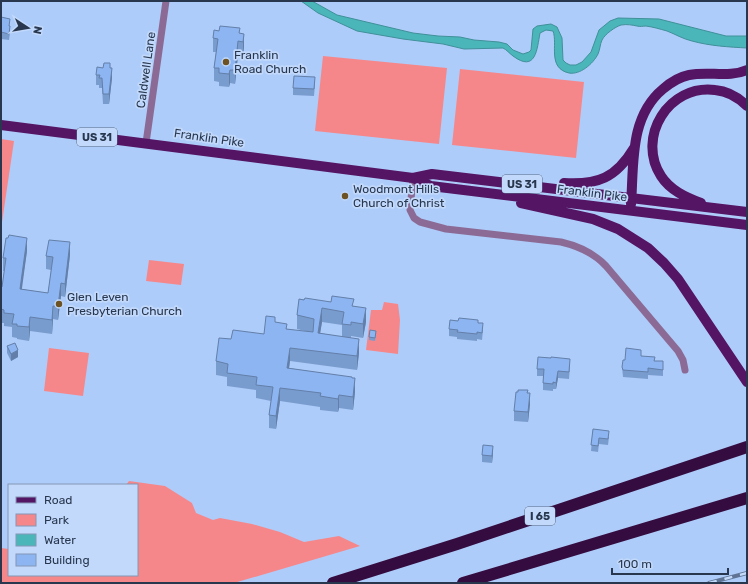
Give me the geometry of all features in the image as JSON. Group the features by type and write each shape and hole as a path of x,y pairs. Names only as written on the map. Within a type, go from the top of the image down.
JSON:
{"highway":[{"name":"I 65","path":"333,583 465,542 747,447"},
{"path":"463,583 747,498"},
{"path":"688,516 747,503"}],"main road":[{"path":"631,211 635,146 638,130 644,113 654,98 666,86 688,75 704,73 732,74 747,70"},
{"path":"720,209 706,205 681,194 670,186 661,176 655,165 652,150 653,135 660,116 670,105 681,96 694,91 709,89 723,92 736,98 747,106"},
{"name":"Franklin Pike","path":"1,125 413,178 431,186 747,225"},
{"path":"486,180 570,184 594,182 612,174 622,166 635,146"},
{"name":"Franklin Pike","path":"413,178 432,174 720,209"},
{"path":"484,193 540,208 593,219 618,229 642,244 660,258 678,279 747,382"},
{"name":"US 31","path":"720,209 747,212"}],"street":[{"name":"Caldwell Lane","path":"146,143 166,1"},
{"path":"413,178 410,210 414,218 420,222 446,229 561,242 579,247 593,254 606,266 678,351 683,360 685,370"}],"green space":[{"path":"323,56 447,68 439,144 315,131"},
{"path":"460,69 584,82 576,158 452,145"},
{"path":"1,139 14,141 1,229"},
{"path":"149,260 184,264 181,285 146,281"},
{"path":"384,302 398,304 400,320 398,354 366,350 371,310 382,310"},
{"path":"49,348 89,353 83,396 44,391"},
{"path":"129,481 165,486 192,503 196,513 213,520 220,518 252,524 280,532 304,542 339,536 360,546 234,583 1,583 1,548 8,549 8,576 138,576 138,484 127,484"}],"water":[{"path":"301,1 312,1 337,15 413,33 499,42 507,44 513,50 523,54 531,50 533,29 537,26 551,24 557,27 562,38 563,60 570,65 576,65 582,62 591,52 599,30 610,21 618,18 659,19 726,36 747,36 747,48 699,43 649,26 621,25 610,31 603,38 598,54 590,65 582,71 569,73 562,70 556,61 553,31 546,30 540,33 538,46 534,57 526,62 521,61 503,48 464,49 443,44 357,31 318,13"}],"building":[{"path":"1,17 10,19 9,34 1,32"},
{"path":"220,26 240,28 239,33 244,34 243,42 238,41 235,70 230,70 229,74 219,73 219,68 214,68 218,39 213,38 214,30 219,31"},
{"path":"104,63 110,63 110,68 112,68 109,94 103,94 102,78 99,78 100,75 96,75 97,67 103,68"},
{"path":"294,76 315,77 314,89 293,88"},
{"path":"9,235 27,238 20,289 48,293 53,257 46,256 49,240 70,242 65,284 61,283 58,306 53,306 52,320 30,317 29,327 17,326 17,324 12,324 14,314 4,313 4,310 1,309 1,286 2,287 6,258 3,258 6,238 8,238"},
{"path":"332,296 354,299 352,306 366,308 363,324 351,322 351,325 342,324 344,312 322,308 318,333 359,339 357,356 290,348 287,368 355,378 353,397 339,395 338,399 320,396 321,393 280,388 276,416 269,415 273,387 256,385 257,377 227,373 228,364 216,361 219,338 231,339 233,330 264,334 266,316 275,317 275,322 287,324 286,329 313,332 314,319 297,315 299,299 304,300 305,298 331,302"},
{"path":"459,318 478,320 478,323 483,323 482,333 457,332 458,330 449,329 450,320 458,321"},
{"path":"370,330 376,331 375,338 369,337"},
{"path":"15,343 18,350 11,354 7,346"},
{"path":"626,348 641,350 641,356 655,357 654,361 663,361 663,370 648,368 648,372 623,370 622,367 623,360 625,360"},
{"path":"538,357 570,359 569,372 558,371 556,383 543,383 544,369 537,369"},
{"path":"518,390 528,390 527,393 530,393 528,412 514,411 516,392 518,392"},
{"path":"593,429 609,431 608,439 599,438 598,446 591,445"},
{"path":"483,445 493,446 492,456 482,455"}],"railway":[{"path":"709,583 747,573"}],"place":[{"name":"Franklin Road Church","path":"226,62"},
{"name":"Woodmont Hills Church of Christ","path":"345,196"},
{"name":"Glen Leven Presbyterian Church","path":"59,304"}]}
